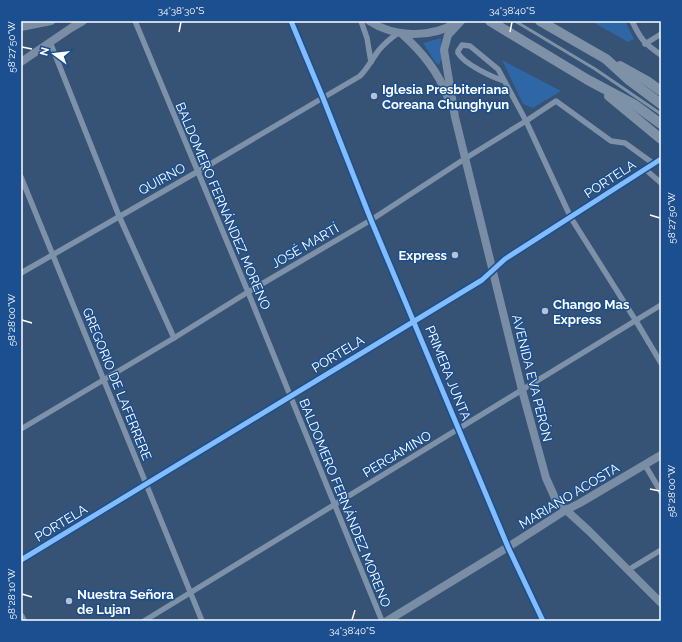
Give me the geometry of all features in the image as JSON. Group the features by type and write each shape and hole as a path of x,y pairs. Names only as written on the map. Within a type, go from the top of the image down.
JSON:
{"highway":[{"path":"490,21 635,105 661,124"},
{"path":"540,21 661,90"},
{"path":"603,58 661,104"},
{"path":"586,78 661,139"}],"main road":[{"path":"21,27 51,21"},
{"path":"21,62 83,21"},
{"path":"369,21 384,29 400,33 428,33 441,30 460,21"},
{"name":"AVENIDA EVA PERÓN","path":"455,117 444,50 448,35 460,21"},
{"name":"AVENIDA EVA PERÓN","path":"400,33 416,48 436,71 455,117 522,390 546,478 555,498 661,603"},
{"name":"MARIANO ACOSTA","path":"387,621 566,510 661,455"},
{"path":"21,617 23,621"}],"street":[{"name":"BALDOMERO FERNÁNDEZ MORENO","path":"135,21 248,292 382,621"},
{"name":"PRIMERA JUNTA","path":"291,21 371,220 508,547 543,621"},
{"path":"361,21 367,38 371,63"},
{"path":"632,21 645,44 661,55"},
{"name":"QUIRNO","path":"21,273 360,76 387,41 400,33"},
{"path":"645,44 661,34"},
{"path":"50,42 119,216 174,338"},
{"path":"504,81 494,78 464,60 458,53 460,47 462,45 467,45 478,51 498,69 526,121 571,218 661,363"},
{"name":"JOSÉ MARTÍ","path":"21,429 248,292 371,220 556,101 611,141 626,143 654,164"},
{"name":"PORTELA","path":"21,560 482,280 505,259 661,159"},
{"path":"645,169 661,184"},
{"name":"GREGORIO DE LAFERRERE","path":"21,177 202,621"},
{"name":"PERGAMINO","path":"144,621 661,305"},
{"path":"645,465 661,492"},
{"path":"628,570 661,550"}],"lane":[{"path":"515,21 595,69 661,114"}],"shaded area":[{"path":"591,21 625,21 634,39 628,42"},
{"path":"441,38 441,60 439,65 435,62 423,43"},
{"path":"502,60 561,91 533,108 523,104"}],"cycle path":[{"path":"291,21 371,220 508,547 543,621"},
{"path":"21,560 482,280 505,259 661,159"}],"place":[{"name":"Iglesia Presbiteriana Coreana Chunghyun","path":"374,96"},
{"name":"Express","path":"455,255"},
{"name":"Chango Mas Express","path":"545,311"},
{"name":"Nuestra Señora de Lujan","path":"69,601"}]}
